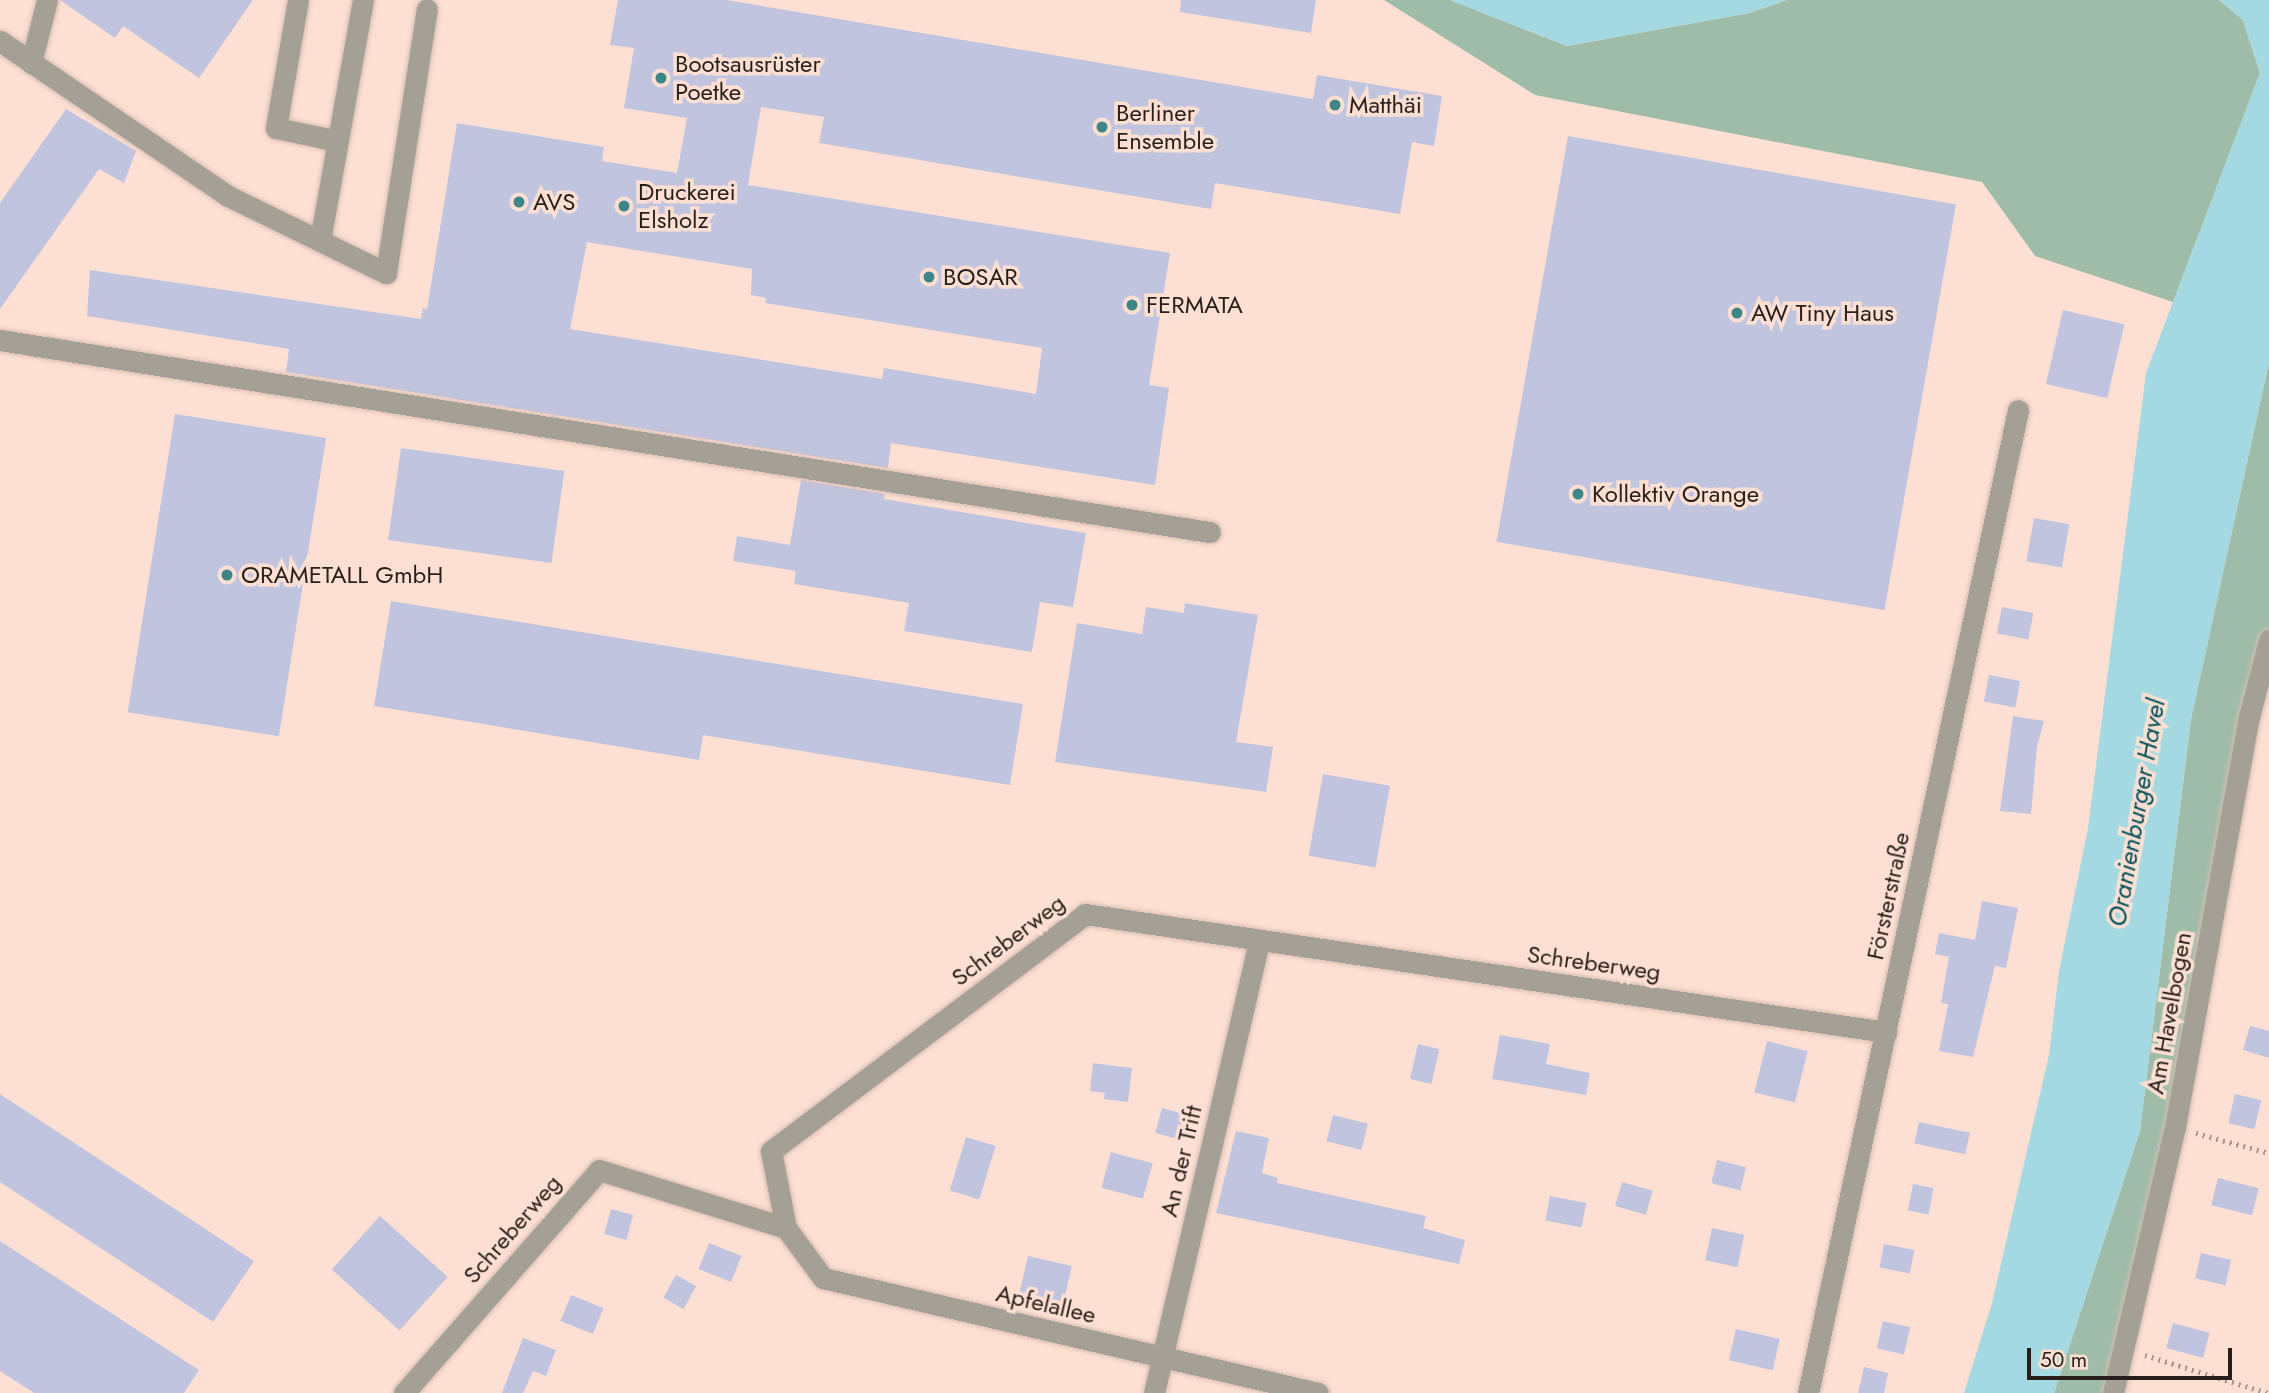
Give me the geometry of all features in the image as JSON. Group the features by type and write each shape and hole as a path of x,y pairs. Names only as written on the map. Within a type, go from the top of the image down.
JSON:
{"street":[{"path":"31,63 47,0"},
{"path":"298,0 275,128 338,141"},
{"path":"320,241 363,0"},
{"path":"0,41 228,196 386,273 427,9"},
{"path":"0,340 1210,532"},
{"name":"Försterstraße","path":"1808,1393 2018,410"},
{"name":"Am Havelbogen","path":"2113,1393 2175,1127 2259,715 2269,640"},
{"name":"Schreberweg","path":"404,1393 599,1170 786,1228 771,1151 1085,914 1886,1032"},
{"name":"An der Trift","path":"1154,1393 1259,941"},
{"name":"Apfelallee","path":"786,1228 823,1278 1318,1393"}],"path":[{"path":"2175,1127 2269,1153"},
{"path":"2124,1349 2268,1393"}],"green space":[{"path":"1384,0 1450,0 1567,46 1749,13 1787,0 2219,0 2243,20 2260,73 2173,302 2035,256 1982,182 1535,95"},
{"path":"2269,362 2269,640 2113,1393 2054,1393 2140,1131 2191,719"}],"water":[{"path":"1450,0 1787,0 1749,13 1567,46"},
{"name":"Oranienburger Havel","path":"2219,0 2269,0 2269,362 2191,719 2140,1131 2054,1393 1964,1393 1992,1303 2049,1055 2059,971 2088,828 2146,373 2260,73 2243,20"}],"building":[{"path":"60,0 253,0 199,78 123,26 115,38"},
{"path":"618,0 727,0 1313,99 1317,75 1442,96 1434,146 1412,142 1400,214 1215,183 1211,209 819,143 824,117 761,107 748,185 1170,253 1149,385 1169,388 1155,485 891,443 888,468 286,372 289,349 87,316 90,270 421,319 423,308 427,309 457,123 604,147 602,161 677,173 687,118 624,108 634,48 610,45","holes":["587,242 752,269 751,295 766,298 765,303 1042,348 1036,394 884,368 882,379 570,329"]},
{"path":"1181,0 1316,0 1311,33 1180,12"},
{"path":"66,109 136,151 124,183 99,169 0,309 0,203"},
{"name":"AW Tiny Haus","path":"1568,136 1956,204 1884,610 1496,542"},
{"path":"2063,310 2124,324 2107,398 2046,384"},
{"name":"ORAMETALL GmbH","path":"175,414 326,438 279,736 128,712"},
{"path":"401,448 564,471 551,563 388,540"},
{"path":"801,480 885,494 884,499 1086,533 1073,607 1040,602 1032,652 904,631 909,603 794,584 796,571 733,561 737,536 790,545"},
{"path":"2034,518 2069,524 2062,568 2026,561"},
{"path":"391,601 1023,704 1010,785 703,735 699,760 374,706"},
{"path":"1185,603 1258,615 1236,742 1273,747 1266,792 1055,762 1077,623 1142,634 1146,607 1184,613"},
{"path":"2002,607 2033,613 2028,640 1997,634"},
{"path":"1989,675 2020,681 2015,708 1984,702"},
{"path":"2013,716 2044,721 2037,747 2031,814 2000,811"},
{"path":"1323,774 1390,786 1376,868 1309,856"},
{"path":"1982,901 2018,908 2006,968 1995,966 1973,1057 1939,1051 1948,1004 1941,1003 1949,957 1935,954 1939,933 1975,940"},
{"path":"2250,1026 2269,1031 2269,1058 2243,1050"},
{"path":"1500,1035 1550,1044 1546,1064 1590,1073 1586,1095 1492,1079"},
{"path":"1767,1041 1808,1051 1795,1103 1754,1092"},
{"path":"1418,1044 1439,1049 1431,1084 1410,1079"},
{"path":"1093,1063 1132,1068 1128,1102 1104,1099 1105,1093 1090,1091"},
{"path":"0,1094 254,1261 213,1322 0,1182"},
{"path":"2235,1094 2261,1100 2255,1129 2228,1123"},
{"path":"1162,1108 1184,1114 1177,1139 1155,1133"},
{"path":"1333,1115 1368,1124 1361,1150 1326,1141"},
{"path":"1919,1122 1970,1133 1965,1154 1914,1144"},
{"path":"1236,1131 1269,1138 1262,1173 1278,1178 1277,1183 1426,1216 1423,1228 1465,1240 1459,1264 1216,1213"},
{"path":"966,1137 996,1146 979,1200 950,1191"},
{"path":"1111,1152 1153,1163 1143,1199 1101,1188"},
{"path":"1717,1160 1746,1167 1740,1191 1711,1183"},
{"path":"2218,1178 2259,1188 2252,1215 2211,1205"},
{"path":"1622,1182 1653,1191 1646,1215 1615,1206"},
{"path":"1913,1184 1934,1188 1928,1215 1908,1211"},
{"path":"1550,1196 1586,1203 1582,1228 1545,1221"},
{"path":"611,1209 633,1215 626,1240 604,1234"},
{"path":"380,1216 448,1277 399,1330 332,1270"},
{"path":"1712,1228 1744,1235 1737,1267 1705,1260"},
{"path":"0,1241 199,1370 184,1393 34,1393 0,1371"},
{"path":"709,1243 741,1256 731,1282 699,1269"},
{"path":"1884,1244 1914,1250 1910,1273 1879,1268"},
{"path":"2201,1253 2231,1260 2225,1285 2195,1278"},
{"path":"1028,1256 1072,1266 1063,1304 1019,1294"},
{"path":"676,1275 696,1286 684,1309 663,1298"},
{"path":"571,1295 603,1308 593,1334 561,1321"},
{"path":"1883,1321 1910,1327 1904,1355 1877,1348"},
{"path":"2173,1323 2210,1333 2203,1358 2166,1348"},
{"path":"1736,1329 1780,1339 1773,1370 1729,1360"},
{"path":"523,1338 556,1350 546,1376 533,1371 523,1393 502,1393"},
{"path":"1864,1367 1888,1373 1884,1393 1858,1393"}],"place":[{"name":"Bootsausrüster Poetke","path":"661,78"},
{"name":"Matthäi","path":"1335,105"},
{"name":"Berliner Ensemble","path":"1102,127"},
{"name":"AVS","path":"519,202"},
{"name":"Druckerei Elsholz","path":"624,206"},
{"name":"BOSAR","path":"929,277"},
{"name":"FERMATA","path":"1132,305"},
{"name":"AW Tiny Haus","path":"1737,313"},
{"name":"Kollektiv Orange","path":"1578,494"},
{"name":"ORAMETALL GmbH","path":"227,575"}]}
